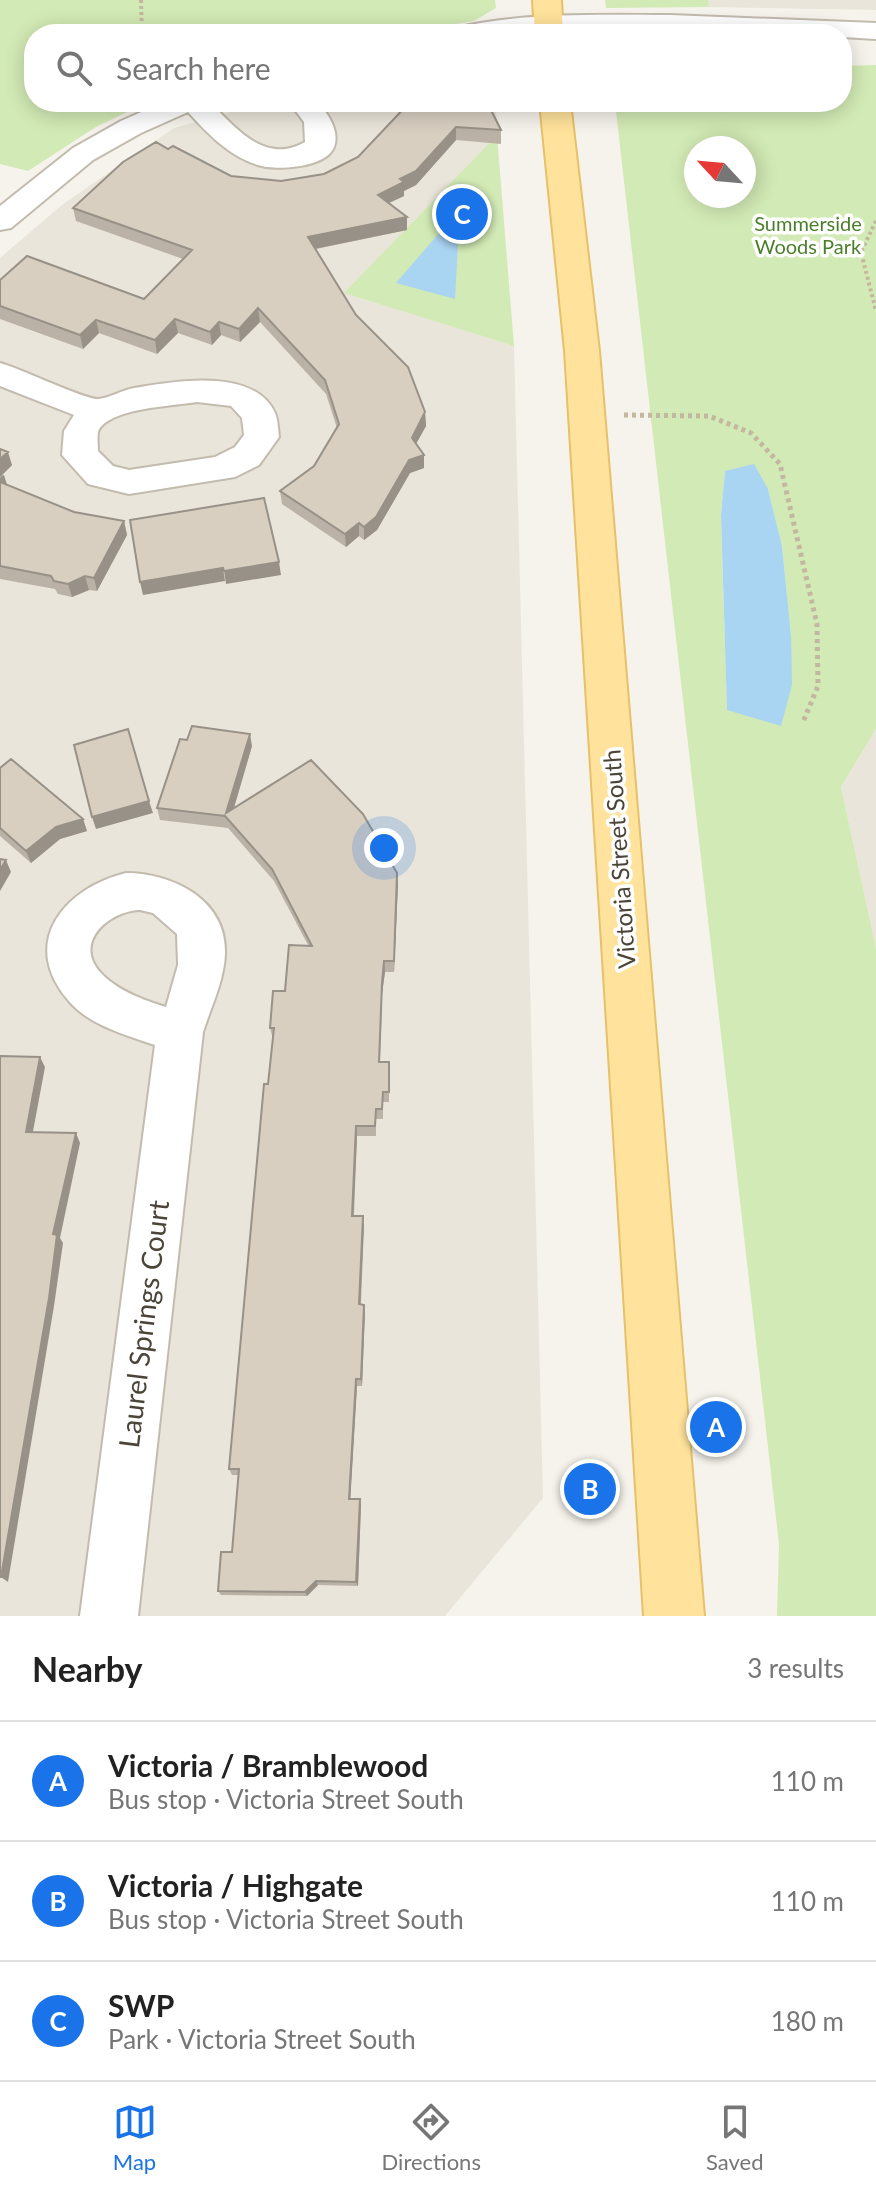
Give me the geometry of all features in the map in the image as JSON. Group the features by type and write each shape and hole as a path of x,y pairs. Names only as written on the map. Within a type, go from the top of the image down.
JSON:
{"main road":[{"name":"Victoria Street South","path":"556,112 587,415 674,1616"}],"street":[{"path":"864,0 875,31"},
{"path":"520,24 548,19 785,24"},
{"path":"852,29 875,31"},
{"path":"852,34 875,31"},
{"path":"0,221 83,154 165,112"},
{"path":"205,112 248,153 266,159 308,155 320,146 318,121 311,112"},
{"path":"0,374 96,411 132,400 197,391 241,396 259,415 262,437 247,456 222,468 129,482 101,475 80,455 81,431 96,411"},
{"name":"Laurel Springs Court","path":"109,1616 180,1032"}],"path":[{"path":"141,0 142,24"},
{"path":"876,221 861,252 876,311"},
{"path":"587,415 709,416 751,433 780,464 817,624 818,686 803,722"}],"shaded area":[{"path":"708,0 876,0 876,10 709,7"},
{"path":"231,112 496,112 497,135 345,293 514,346 543,1498 445,1616 0,1616 0,258 63,204 174,128"},
{"path":"876,729 876,948 841,787"}],"green space":[{"path":"0,0 495,0 496,8 474,21 456,24 24,24 24,112 127,112 96,127 28,171 0,164"},
{"path":"605,0 708,0 709,7 606,8"},
{"name":"Summerside Woods Park","path":"876,65 876,729 841,787 876,948 876,1616 777,1616 779,1544 616,112 852,112 852,66","holes":["725,471 768,489 782,546 791,635 727,710 721,515"]},
{"path":"497,135 514,346 344,293"}],"water":[{"path":"447,224 459,227 455,299 396,283"},
{"path":"754,464 768,489 782,546 791,635 792,685 781,726 727,710 721,515 725,471"}],"building":[{"path":"401,112 492,112 501,130 456,127 416,171 400,179 404,182 378,195 407,217 308,237 356,315 408,367 425,412 412,438 424,455 409,460 376,517 364,527 359,523 345,534 280,491 314,466 339,424 325,380 258,308 239,329 219,322 210,332 175,319 155,340 96,320 80,335 0,306 0,280 27,256 144,299 192,250 73,208 123,162 156,142 168,149 173,146 231,176 281,181 324,174 358,157"},
{"path":"0,482 74,512 124,521 94,578 85,576 68,584 54,581 51,576 0,566"},
{"path":"264,498 279,562 140,582 130,520"},
{"path":"192,726 250,734 226,813 311,760 363,814 397,873 394,961 384,961 379,1062 389,1062 389,1092 383,1092 382,1109 376,1109 375,1126 356,1126 352,1216 363,1216 359,1304 364,1305 361,1379 356,1379 349,1499 360,1499 356,1582 316,1581 305,1592 218,1591 221,1552 232,1552 239,1469 229,1469 264,1084 268,1084 274,1028 270,1028 273,991 285,991 289,945 312,946 272,869 225,816 157,808 180,739 187,740"},
{"path":"128,729 149,801 92,817 74,745"},
{"path":"11,759 83,819 56,827 26,851 0,828 0,768"},
{"path":"0,1056 40,1057 26,1132 76,1133 53,1234 57,1235 49,1298 1,1577 0,1577"}],"place":[{"name":"SWP","path":"462,214"},
{"name":"Victoria / Bramblewood","path":"716,1427"},
{"name":"Victoria / Highgate","path":"590,1489"}]}
